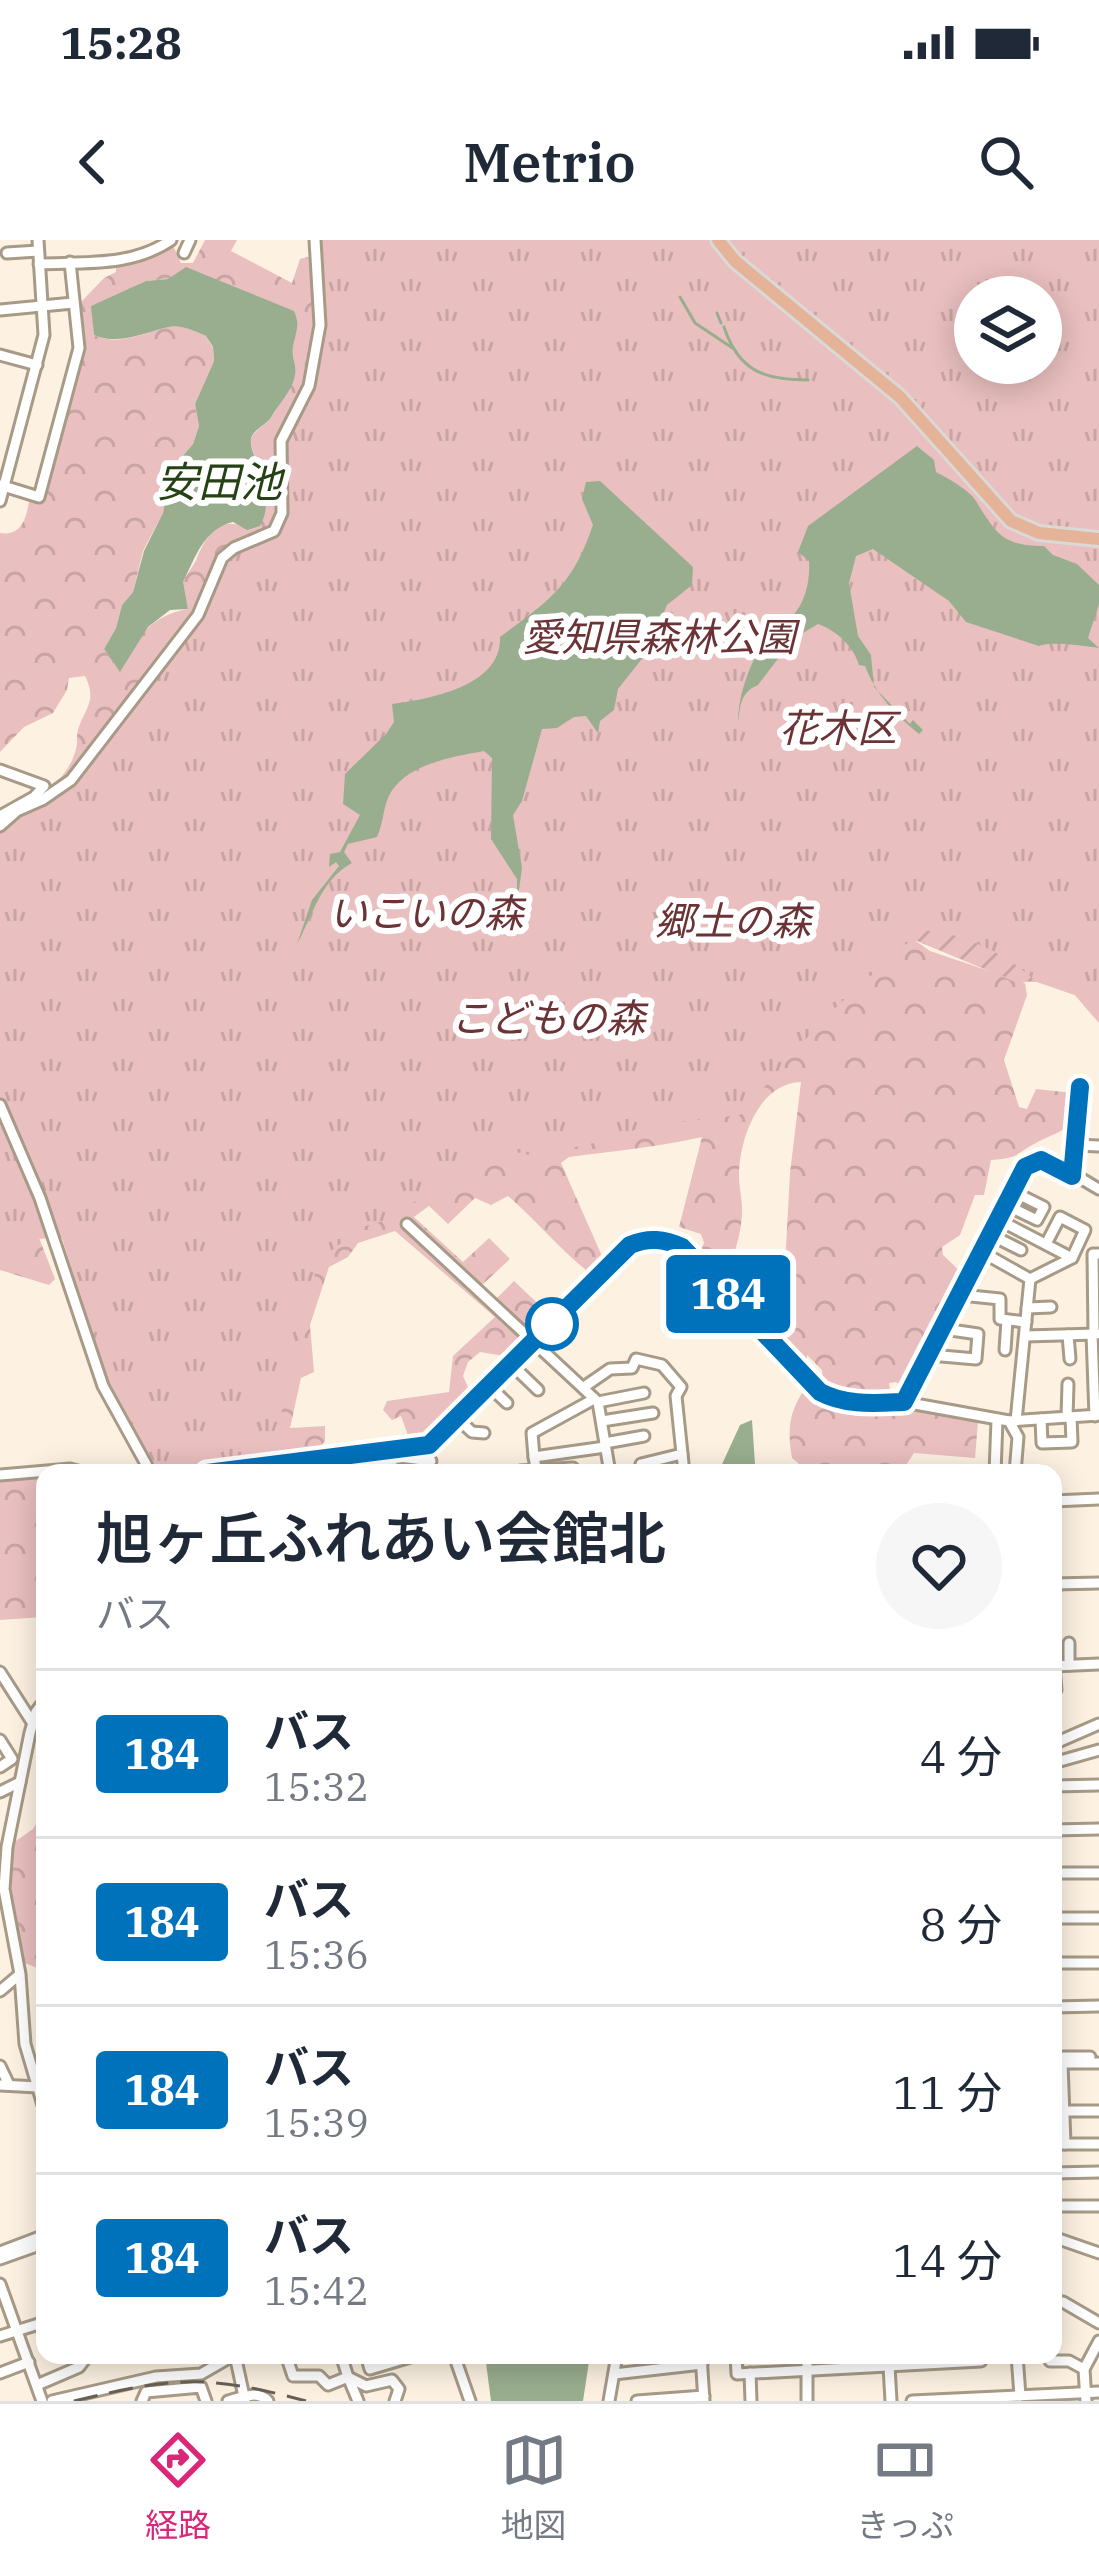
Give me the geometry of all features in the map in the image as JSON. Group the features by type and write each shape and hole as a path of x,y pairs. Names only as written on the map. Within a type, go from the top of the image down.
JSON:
{"main road":[{"path":"718,240 746,270 900,397 1011,521 1039,533 1099,539"}],"street":[{"path":"114,240 114,257"},
{"path":"7,253 38,252 70,262 115,260 155,251 171,240"},
{"path":"184,253 190,240"},
{"path":"0,816 42,800 80,769 197,615 222,557 274,531 282,513 281,440 309,386 320,326 315,240"},
{"path":"0,501 44,335 38,252"},
{"path":"2,486 39,497 79,348 70,262"},
{"path":"0,310 74,303"},
{"path":"0,355 37,364"},
{"path":"0,770 44,786 0,826"},
{"path":"1072,1176 1080,1087"},
{"path":"0,1105 40,1198 103,1386 146,1464"},
{"path":"1076,1145 1099,1146"},
{"path":"904,1402 1025,1167 1036,1160 1099,1189"},
{"path":"1006,1205 1036,1220 1044,1207 1014,1192"},
{"path":"1030,1279 1072,1258 1085,1230 1060,1217 1046,1244"},
{"path":"998,1220 1072,1258"},
{"path":"407,1224 596,1401 608,1464"},
{"path":"991,1235 1021,1250"},
{"path":"290,1464 429,1445 630,1245 642,1240 669,1241 692,1255 820,1392 833,1399 904,1402 1007,1421 1097,1415 1093,1254 1099,1254"},
{"path":"982,1252 1030,1279"},
{"path":"997,1464 1025,1336 1030,1279"},
{"path":"961,1295 1000,1299 1000,1319 1026,1322"},
{"path":"1028,1308 1051,1307"},
{"path":"1005,1350 1007,1320"},
{"path":"930,1355 976,1359 978,1334 944,1329"},
{"path":"1025,1336 1095,1334"},
{"path":"1068,1335 1070,1360"},
{"path":"584,1387 610,1369 632,1367 636,1359 662,1365 681,1387 676,1396 683,1464"},
{"path":"512,1365 538,1390"},
{"path":"1041,1419 1042,1443 1072,1442 1068,1384"},
{"path":"490,1388 507,1403"},
{"path":"535,1464 532,1433 596,1401 644,1393"},
{"path":"602,1420 653,1413"},
{"path":"459,1420 472,1432 484,1433"},
{"path":"1007,1421 1018,1437 1016,1464"},
{"path":"534,1457 644,1436"},
{"path":"429,1445 430,1464"},
{"path":"571,1452 572,1464"},
{"path":"641,1464 682,1454"},
{"path":"334,1464 338,1457"},
{"path":"400,1457 421,1464"},
{"path":"0,1475 36,1471"},
{"path":"1062,1501 1099,1499"},
{"path":"1062,1584 1099,1583"},
{"path":"1069,1642 1069,1665"},
{"path":"1062,1665 1099,1664"},
{"path":"0,1671 32,1721"},
{"path":"3,1849 36,1715"},
{"path":"1062,1741 1099,1724"},
{"path":"0,1740 12,1759 0,1767"},
{"path":"1062,1760 1099,1750"},
{"path":"1,1791 20,1782"},
{"path":"1062,1786 1099,1785"},
{"path":"1062,1830 1099,1829"},
{"path":"0,1833 2,1891 20,1974 25,2044 36,2080"},
{"path":"1062,1873 1099,1873"},
{"path":"1062,1918 1099,1918"},
{"path":"1062,1963 1099,1964"},
{"path":"0,1991 20,1974"},
{"path":"1062,2007 1099,2006"},
{"path":"1062,2061 1099,2060"},
{"path":"0,2066 4,2085 36,2087"},
{"path":"1062,2111 1099,2111"},
{"path":"1062,2144 1099,2144"},
{"path":"1062,2173 1099,2172"},
{"path":"1062,2206 1099,2206"},
{"path":"1062,2240 1099,2253"},
{"path":"0,2256 36,2242"},
{"path":"1,2288 42,2401"},
{"path":"1062,2302 1099,2323"},
{"path":"0,2336 36,2325"},
{"path":"1085,2397 1084,2369 1099,2341"},
{"path":"1062,2361 1084,2369"},
{"path":"0,2373 29,2362"},
{"path":"37,2384 81,2364"},
{"path":"52,2401 156,2377 201,2374 218,2364"},
{"path":"236,2364 245,2399"},
{"path":"289,2364 293,2376 319,2376 328,2385 348,2377 366,2386 392,2380 399,2389 395,2401"},
{"path":"343,2364 357,2400"},
{"path":"457,2364 470,2401"},
{"path":"609,2401 616,2364"},
{"path":"614,2374 677,2364"},
{"path":"638,2401 704,2398 702,2364"},
{"path":"736,2364 737,2374 926,2364"},
{"path":"807,2364 807,2401"},
{"path":"1018,2364 1020,2398"},
{"path":"889,2366 891,2401"},
{"path":"749,2373 751,2401"},
{"path":"357,2400 366,2386"},
{"path":"142,2401 146,2392 201,2387 206,2401"},
{"path":"172,2388 176,2401"},
{"path":"913,2401 1047,2394 1085,2397 1099,2392"},
{"path":"228,2401 261,2395 268,2401"}],"green space":[{"path":"205,240 237,240 231,251 292,283 300,259 311,256 318,317 278,511 272,527 223,552 198,608 68,780 24,805 49,789 68,768 90,692 85,676 69,678 53,713 24,727 0,752 0,533 19,528 30,496 40,499 82,348 82,301 116,272 116,262 172,243 181,263 193,263","holes":["168,279 292,348 294,368 286,393 251,439 267,494 243,526 227,524 210,535 182,582 188,609 164,616 146,629 119,670 104,649 122,605 133,592 143,551 163,513 171,470 193,444 199,426 195,404 214,361 206,336 184,328 169,327 122,339 94,335 92,307 146,281"]},
{"name":"愛知県森林公園","path":"317,240 1099,240 1099,1023 1075,995 1037,982 1015,982 912,939 825,1017 740,1115 643,1126 617,1138 534,1156 511,1151 492,1137 414,1202 387,1220 362,1227 319,1260 298,1331 303,1353 273,1435 288,1458 155,1464 107,1387 62,1238 0,1240 0,830 18,812 66,787 193,626 218,568 230,554 276,532 284,437 311,386 323,328"},
{"path":"1008,912 1099,1023 1075,995 913,939 930,951 1025,983 1027,995 1004,1060 1019,1107 1027,1109 1036,1089 1073,1093 1071,1125 1016,1155 991,1160 984,1195 975,1195 960,1235 942,1247 943,1255 963,1274 904,1388 889,1383 891,1397 830,1392 823,1385 822,1370 807,1355 807,1368 781,1339 790,1173 801,1082 786,1085 763,1102 743,1146 742,1214 734,1261 746,1296 742,1301 699,1254 704,1243 701,1234 679,1227 702,1137 569,1157 561,1163 605,1263 592,1275 508,1196 491,1205 475,1198 448,1224 429,1206 414,1217 463,1262 489,1238 510,1259 481,1286 496,1299 514,1281 552,1317 510,1357 480,1352 468,1362 463,1376 472,1396 435,1437 410,1441 401,1416 392,1420 383,1410 387,1401 449,1392 453,1356 495,1317 395,1231 358,1243 348,1257 329,1267 310,1325 314,1372 301,1378 290,1428 325,1426 325,1441 315,1453 241,1463 232,1452 271,1263 820,946"},
{"path":"926,931 985,947 1035,981 1015,981 913,939"},
{"path":"0,1137 55,1279 49,1285 0,1270"},
{"path":"802,1393 834,1405 902,1409 978,1422 975,1458 914,1453 907,1464 799,1464 792,1458 792,1417"},
{"path":"36,1474 36,1617 0,1620 0,1476"},
{"path":"36,1824 36,1967 22,1962 8,1886 13,1843"}],"water":[{"name":"安田池","path":"186,267 294,311 295,375 270,419 252,436 266,499 260,526 247,530 233,522 207,538 183,582 188,609 170,610 148,627 120,672 104,649 122,605 133,592 144,551 163,513 171,470 193,444 199,426 195,404 214,361 213,347 206,336 179,327 122,339 94,335 91,306 146,281 168,279"},
{"path":"917,446 934,460 936,472 973,497 1002,536 1019,544 1044,546 1077,564 1099,585 1099,604 1088,638 1099,648 1039,646 966,622 949,601 873,549 856,556 849,583 858,636 871,655 874,684 843,640 818,624 793,639 748,692 738,724 745,681 768,631 788,621 805,594 809,561 798,552 808,526"},
{"path":"600,481 693,567 692,585 667,605 645,655 618,689 614,710 600,721 598,733 586,716 542,729 522,801 513,815 522,868 517,904 517,879 491,839 492,758 484,751 430,764 395,786 377,837 348,844 344,852 352,863 324,889 297,944 312,900 339,866 336,862 329,867 330,854 340,852 360,815 343,804 345,774 386,734 394,722 392,704 443,694 477,678 497,654 500,637 558,590 577,563 593,525 582,499 586,482"},
{"path":"878,691 910,724 913,720 923,730 919,734"},
{"path":"752,1420 755,1464 722,1464 740,1425"},
{"path":"486,2364 589,2364 583,2401 491,2401"}],"waterway":[{"path":"680,297 695,323 734,349"},
{"path":"717,313 721,323"},
{"path":"724,327 746,364 766,375 808,380"}],"railway":[{"path":"74,2401 190,2382 242,2386 306,2401"}],"bus line":[{"name":"184","path":"278,1464 429,1445 630,1245 642,1240 669,1241 692,1255 820,1392 856,1402 904,1402 1025,1167 1041,1160 1072,1176 1080,1087"}],"park label":[{"name":"花木区","path":"838,727"},
{"name":"いこいの森","path":"426,912"},
{"name":"郷土の森","path":"733,920"},
{"name":"こどもの森","path":"548,1017"}]}
